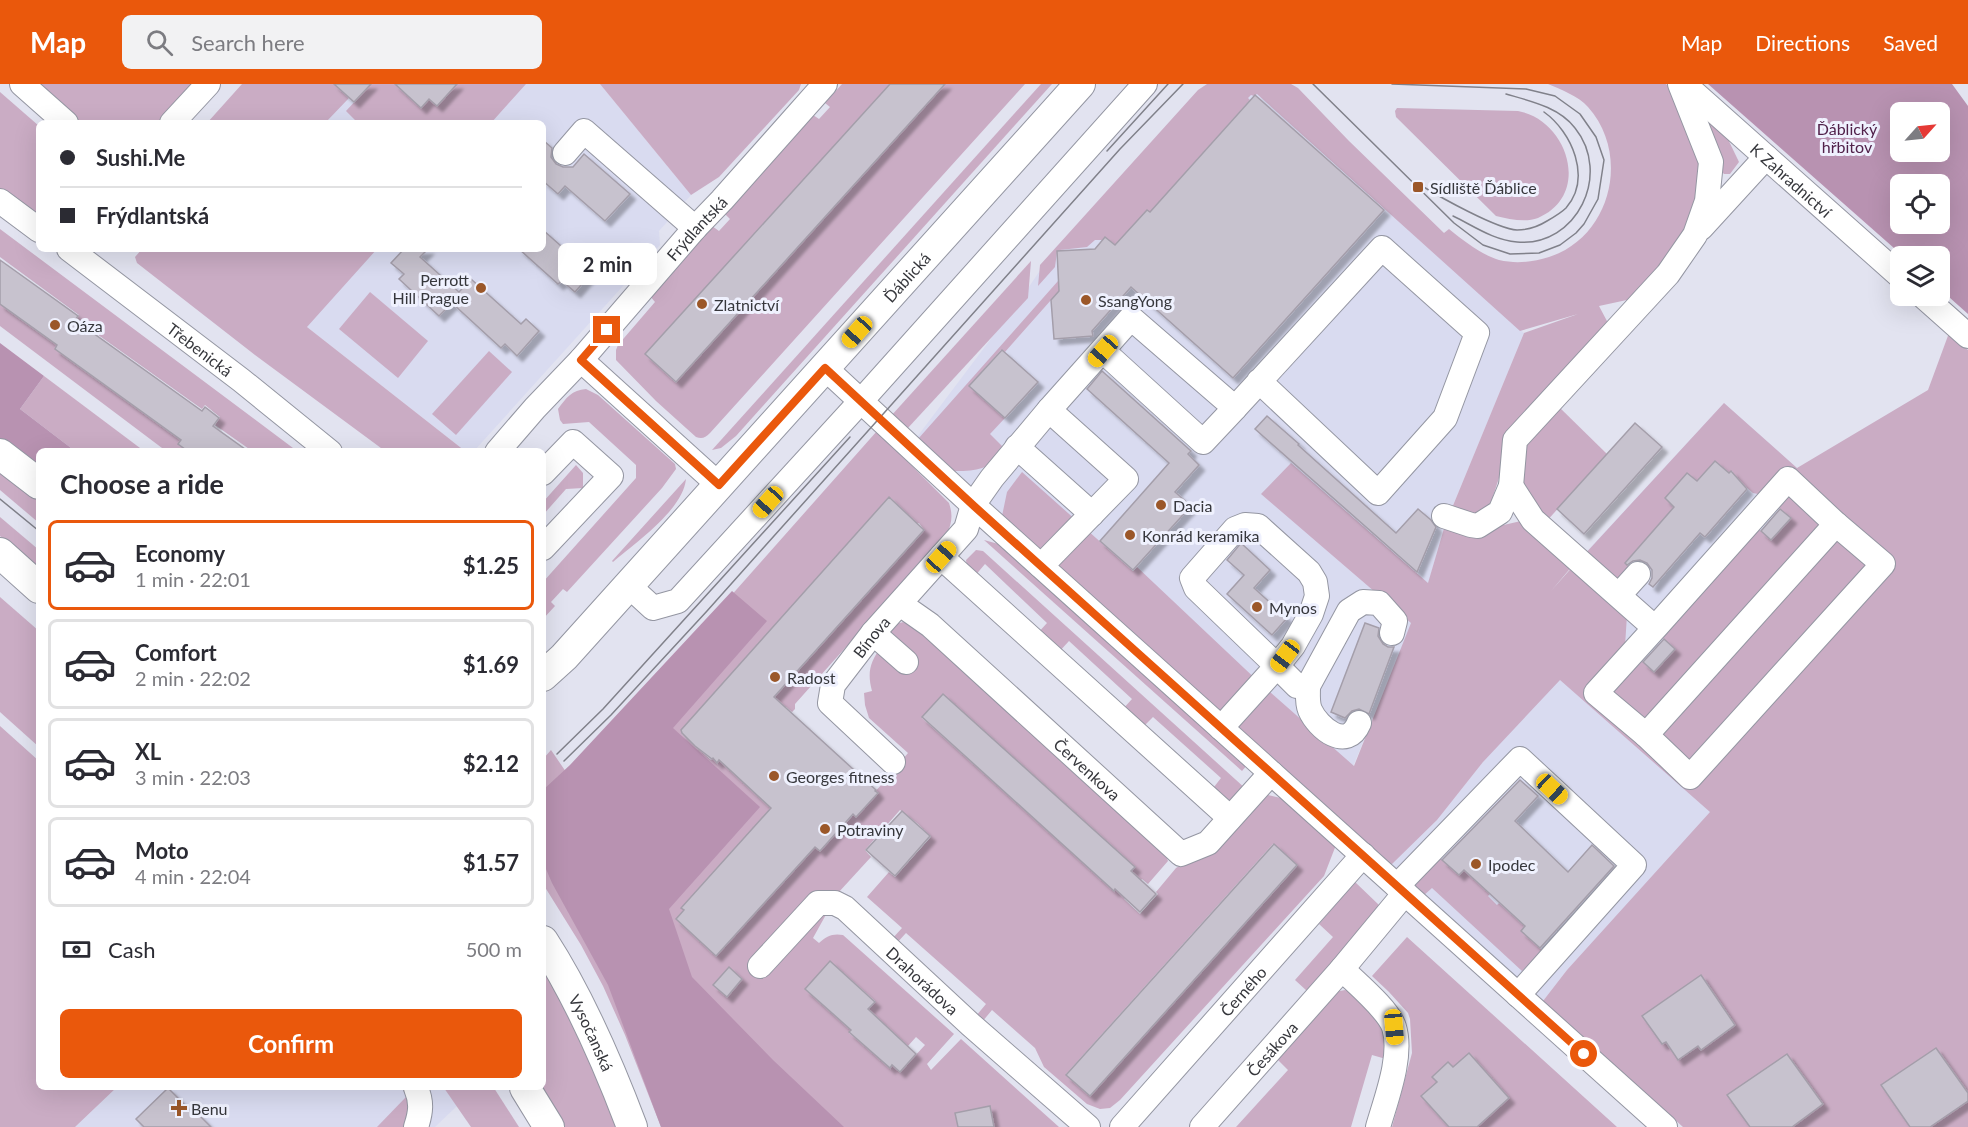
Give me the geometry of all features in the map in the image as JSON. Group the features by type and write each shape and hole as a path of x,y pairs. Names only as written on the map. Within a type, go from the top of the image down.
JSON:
{"main road":[{"name":"Ďáblická","path":"546,682 554,667 1080,84"},
{"path":"0,454 36,482"},
{"path":"0,554 36,585"},
{"name":"Vysočanská","path":"546,947 580,1011 632,1127"},
{"path":"526,1090 549,1127"}],"street":[{"path":"22,84 63,120"},
{"path":"175,120 208,84"},
{"name":"Frýdlantská","path":"500,448 825,84"},
{"path":"628,586 653,608 678,601 1145,84"},
{"path":"1682,84 1711,162 1707,201 1695,235"},
{"name":"K Zahradnictví","path":"1682,84 1890,267"},
{"path":"565,153 584,131 695,228"},
{"path":"1444,516 1479,526 1500,512 1511,486 1515,440 1668,274 1695,235 1766,157"},
{"path":"0,201 36,228"},
{"path":"1103,351 1203,442 1234,408 1382,248 1477,333 1445,418 1378,493 1259,381"},
{"name":"Třebenická","path":"73,252 325,448"},
{"path":"1934,306 1968,336"},
{"name":"Bínova","path":"893,762 830,703 833,685 873,633 966,529 974,506 992,478 1017,447 1131,318 1234,408"},
{"path":"581,360 719,485"},
{"path":"825,368 974,506 1665,1127"},
{"path":"1041,566 1126,479 1049,410"},
{"path":"546,470 573,442 611,476 546,545"},
{"path":"1017,447 1092,514"},
{"path":"1788,479 1883,564 1690,777 1646,735 1596,693 1655,628 1788,479"},
{"path":"1511,486 1533,520 1655,628"},
{"path":"1646,735 1836,524"},
{"path":"1221,728 1277,666 1293,646 1311,614 1317,596 1315,582 1309,572 1258,526 1245,525 1235,529 1192,578 1196,588 1277,666 1297,686 1308,686"},
{"path":"941,557 1230,818"},
{"path":"1619,595 1638,574"},
{"path":"1359,723 1350,734 1336,737 1325,730 1308,707 1308,686 1349,611 1363,602 1379,603 1389,613 1395,621 1392,633"},
{"name":"Červenkova","path":"900,604 930,625 1181,854 1209,843 1271,772"},
{"path":"873,633 906,662"},
{"name":"Česákova","path":"1202,1127 1342,969 1401,890 1520,759 1634,866 1518,995"},
{"name":"Černého","path":"1122,1127 1363,855"},
{"name":"Drahorádova","path":"760,966 818,903 835,903 845,908 971,1025 1088,1127"},
{"path":"1342,969 1382,1008 1394,1027 1397,1060 1378,1127"},
{"path":"417,1090 421,1110 417,1127"}],"shaded area":[{"path":"36,84 192,84 160,120 77,120"},
{"path":"242,84 334,84 349,98 328,120 210,120"},
{"name":"Perrott Hill Prague","path":"248,84 600,84 691,195 659,231 660,245 477,448 461,448 307,327 223,252 546,252 546,120 216,120"},
{"path":"371,84 395,84 429,99 437,106 454,86 452,84 526,84 494,120 355,120 346,111"},
{"path":"600,84 801,84 799,90 719,177 691,195"},
{"path":"842,84 890,84 645,354 675,382 945,84 1025,84 710,433 703,438 696,437 656,401 616,360 618,345 655,302 650,296 712,226 719,231 730,219 725,214 813,115 819,119 830,107 825,103"},
{"path":"1041,84 1052,84 736,436 721,448 712,450"},
{"path":"1207,84 1291,84 1298,88 1444,233 1449,229 1485,254 1499,260 1518,262 1549,257 1570,247 1587,232 1600,213 1608,192 1611,170 1609,148 1601,126 1584,103 1548,84 1666,84 1674,93 1703,169 1696,217 1636,298 1599,306 1608,323 1513,435 1482,530 1521,521 1574,564 1551,591 1575,564 1627,615 1625,646 1586,692 1690,784 1891,561 1785,467 1758,494 1753,493 1732,475 1733,472 1729,473 1715,461 1697,481 1687,473 1665,498 1674,507 1625,563 1635,571 1620,584 1584,555 1724,403 1797,468 1928,390 1949,333 1968,350 1968,1127 1683,1127 1543,1001 1567,970 1710,812 1560,680 1483,762 1437,820 1390,866 1002,516 1007,492 1022,472 1133,571 1137,567 1262,685 1354,766 1411,623 1261,494 1291,463 1428,583 1445,525 1524,333 1578,314 1520,331 1257,94 1248,98 1250,100 1150,212 1147,210 1118,247 1105,237 1102,240 1095,240 1087,247 1060,250 1057,252 1055,267 1038,286 1040,265 1198,90"},
{"path":"1256,84 1524,333 1445,525 1428,584 1333,815 914,441 1020,300 1056,247"},
{"path":"0,92 36,123 36,217 0,191"},
{"path":"1397,108 1518,111 1535,117 1550,128 1561,143 1567,159 1569,176 1565,193 1555,207 1538,218 1522,220 1496,216 1396,117"},
{"path":"1709,120 1725,133 1739,162 1730,174 1724,174 1714,163 1704,125"},
{"path":"0,229 293,448 248,448 215,425 220,417 205,405 202,409 76,319 79,315 0,257"},
{"path":"139,252 374,252 307,327 461,448 381,448 255,355 137,263 135,257"},
{"path":"1031,261 1028,298 907,429 891,416"},
{"path":"1058,281 1059,291 1005,352 1001,350 970,385 1005,418 990,434 1009,453 983,468 953,471 918,439"},
{"path":"370,292 428,341 398,378 339,329"},
{"path":"0,304 57,345 55,349 181,440 178,444 184,448 162,448 0,326"},
{"path":"489,351 512,372 456,435 432,414"},
{"path":"44,376 140,448 71,448 20,409"},
{"path":"586,389 598,395 675,464 676,469 662,488 567,592 563,589 551,602 555,606 546,616 546,579 636,478 636,465 589,422 563,424 560,420 558,409 570,395"},
{"path":"1724,403 1932,589 1567,970 1543,1001 1390,866 1437,820 1483,762 1511,637"},
{"path":"1557,405 1607,454 1545,523 1521,480 1527,442"},
{"path":"877,431 949,503 951,518 947,534 795,704 795,709 792,712 786,707 781,711 770,702 924,530 891,498 888,498 681,730 682,734 711,760 713,758 717,762 719,760 771,808 676,919 716,956 815,847 820,851 908,753 869,718 864,693 872,691 870,668 881,647 916,656 893,635 890,638 888,629 902,622 918,626 1162,846 1168,861 1148,884 1142,879 1124,899 1140,914 1158,894 1156,892 1176,868 1192,858 1257,801 1268,795 1285,799 1336,845 1324,876 1120,1100 1110,1108 1100,1109 1087,1104 1044,1067 1035,1048 992,1010 982,1022 976,1016 986,1004 906,933 896,944 891,940 902,928 867,897 889,872 895,877 931,837 900,810 865,850 871,857 838,893 813,938 819,943 836,934 843,935 954,1034 927,1064 931,1070 961,1039 1059,1127 994,1127 990,1107 958,1127 661,1127 603,986 546,889 546,756 551,750 577,788 682,651","holes":["943,694 1135,867 1114,890 922,718","1273,844 1297,866 1090,1096 1066,1074","830,961 875,1001 868,1009 908,1046 916,1037 925,1045 900,1072 892,1065 890,1067 849,1033 851,1030 805,989"]},
{"path":"576,465 583,473 583,488 566,489 546,512 546,499"},
{"path":"0,470 36,498 36,520 0,490"},
{"path":"686,479 683,491 667,514 645,536 613,562 612,561"},
{"path":"1786,494 1824,521 1648,723 1613,699 1613,690 1639,658 1654,672 1674,649 1660,635 1755,526 1771,540 1790,518 1775,504"},
{"path":"0,517 36,547 36,569 0,536"},
{"path":"1831,536 1869,562 1690,765 1656,730"},
{"path":"984,540 1002,545 1248,764 1242,771"},
{"path":"976,550 983,551 1246,789 1231,801 1225,798 1214,787 1221,778 1153,717 1142,728 1122,710 1132,699 1069,641 1058,653 1037,634 1047,623 985,564 974,577 967,567 966,560"},
{"path":"0,597 36,628 36,744 0,712"},
{"path":"0,726 36,758 36,1090 114,1090 75,1127 0,1127"},
{"path":"1435,853 1459,875 1464,870 1490,894 1488,896 1497,905 1499,903 1525,926 1521,931 1542,950 1522,971 1432,888 1423,896 1415,887 1414,879"},
{"path":"1355,882 1379,905 1376,913 1307,991 1295,980 1333,937 1319,924"},
{"path":"1407,937 1617,1127 1477,1127 1509,1098 1469,1054 1453,1067 1448,1062 1433,1076 1437,1082 1421,1096 1449,1127 1392,1127 1412,1053 1410,1019 1408,1013 1372,976"},
{"path":"546,973 574,1021 621,1127 560,1127 538,1090 546,1090"},
{"path":"1345,990 1356,994 1382,1021 1386,1059 1372,1055 1351,1127 1236,1127 1288,1070 1273,1055 1330,993"},
{"path":"114,1090 445,1090 457,1106 435,1127 75,1127"},
{"path":"445,1090 495,1090 519,1127 471,1127"},
{"path":"406,1097 409,1097 410,1118 403,1127 377,1127"}],"green space":[{"name":"Ďáblický hřbitov","path":"1708,84 1952,84 1968,106 1968,314 1950,298 1950,246 1892,246"},
{"path":"0,343 44,376 20,409 71,448 36,448 36,466 0,439"},
{"path":"732,591 767,621 673,728 760,807 669,909 692,977 773,1060 844,1127 661,1127 608,985 546,869 546,787 570,765"}],"building":[{"path":"334,84 371,84 354,102"},
{"path":"395,84 457,84 437,106 429,99 421,108"},
{"path":"890,84 945,84 676,382 645,354"},
{"path":"1255,95 1384,210 1233,378 1131,287 1092,331 1093,336 1054,339 1051,300 1059,291 1057,251 1095,249 1105,237 1115,245 1147,210 1150,212"},
{"path":"546,143 552,148 551,157 556,164 573,167 584,154 630,194 605,221 565,186 558,194 546,184"},
{"path":"546,233 578,261 583,256 596,268 575,292 562,281 558,284 522,252 546,252"},
{"path":"401,252 425,252 420,257 459,292 471,279 521,324 526,319 539,331 517,356 505,344 501,348 452,303 439,316 399,279 404,274 391,263"},
{"path":"0,260 78,316 75,320 202,411 205,407 219,418 213,426 243,448 184,448 178,444 181,440 55,349 57,345 0,304"},
{"path":"1002,350 1038,382 1005,418 969,386"},
{"path":"1102,371 1191,451 1188,454 1199,465 1175,492 1191,506 1133,570 1100,541 1169,463 1087,389"},
{"path":"1267,416 1396,533 1418,509 1431,520 1436,527 1417,572 1255,429"},
{"path":"1635,423 1662,447 1584,534 1557,509"},
{"path":"1715,461 1729,473 1731,471 1747,489 1705,537 1700,533 1653,587 1649,584 1652,570 1647,563 1640,560 1627,565 1625,563 1674,507 1665,498 1687,473 1697,481"},
{"path":"889,497 924,530 774,697 878,793 856,817 853,814 820,851 815,847 716,956 676,919 684,910 681,908 771,808 719,760 717,763 695,746 681,730"},
{"path":"1780,509 1791,518 1771,540 1761,531"},
{"path":"1241,543 1270,570 1254,588 1287,618 1272,635 1227,594 1244,575 1227,560"},
{"path":"1365,623 1379,628 1378,636 1383,644 1394,647 1369,714 1359,709 1352,711 1345,718 1331,712"},
{"path":"1664,639 1675,649 1654,672 1643,662"},
{"path":"943,694 1135,867 1131,871 1156,894 1140,912 922,717"},
{"name":"Ipodec","path":"1520,780 1538,796 1515,821 1568,872 1592,845 1614,866 1540,948 1521,931 1525,926 1464,870 1459,875 1442,860"},
{"path":"902,811 930,836 895,876 866,850"},
{"path":"1274,844 1297,865 1090,1096 1066,1075"},
{"path":"830,961 875,1002 868,1009 916,1054 900,1072 892,1065 890,1068 805,989"},
{"path":"729,967 742,979 727,997 713,985"},
{"path":"1701,975 1735,1025 1701,1050 1698,1046 1678,1060 1666,1042 1662,1044 1642,1016"},
{"path":"1936,1048 1968,1093 1968,1101 1930,1127 1910,1127 1881,1085"},
{"path":"1469,1053 1509,1098 1477,1127 1449,1127 1421,1096 1437,1082 1432,1077 1448,1062 1453,1067"},
{"path":"1787,1054 1823,1104 1792,1127 1750,1127 1727,1095"},
{"path":"166,1090 170,1090 211,1127 144,1127 136,1119"},
{"path":"990,1106 994,1127 958,1127 955,1113"}],"tram line":[{"path":"1107,151 1168,84"},
{"path":"564,761 611,715 707,611 1120,149 1183,84"},
{"path":"1313,84 1454,223 1483,245 1510,254 1539,253 1560,245 1584,224 1598,199 1604,160 1596,137 1580,114 1555,96 1526,89 1392,84"},
{"path":"1453,216 1484,232 1517,242 1538,240 1557,233 1571,220 1582,204 1589,186 1590,166 1586,146 1575,128 1552,110 1506,94"},
{"path":"1422,186 1469,212 1508,228 1517,230 1529,228 1540,225 1555,216 1566,208 1574,196 1578,170 1575,156 1563,131 1544,112"},
{"path":"557,754 603,709 850,437"},
{"path":"0,499 36,529"}],"place":[{"name":"Sídliště Ďáblice","path":"1418,187"},
{"name":"Perrott Hill Prague","path":"481,288"},
{"name":"SsangYong","path":"1086,300"},
{"name":"Zlatnictví","path":"702,304"},
{"name":"Oáza","path":"55,325"},
{"name":"Dacia","path":"1161,505"},
{"name":"Konrád keramika","path":"1130,535"},
{"name":"Mynos","path":"1257,607"},
{"name":"Radost","path":"775,677"},
{"name":"Georges fitness","path":"774,776"},
{"name":"Potraviny","path":"825,829"},
{"name":"Ipodec","path":"1476,864"},
{"name":"Benu","path":"179,1108"}],"route":[{"path":"607,330 581,360 719,485 825,368 974,506 1584,1054"}]}
